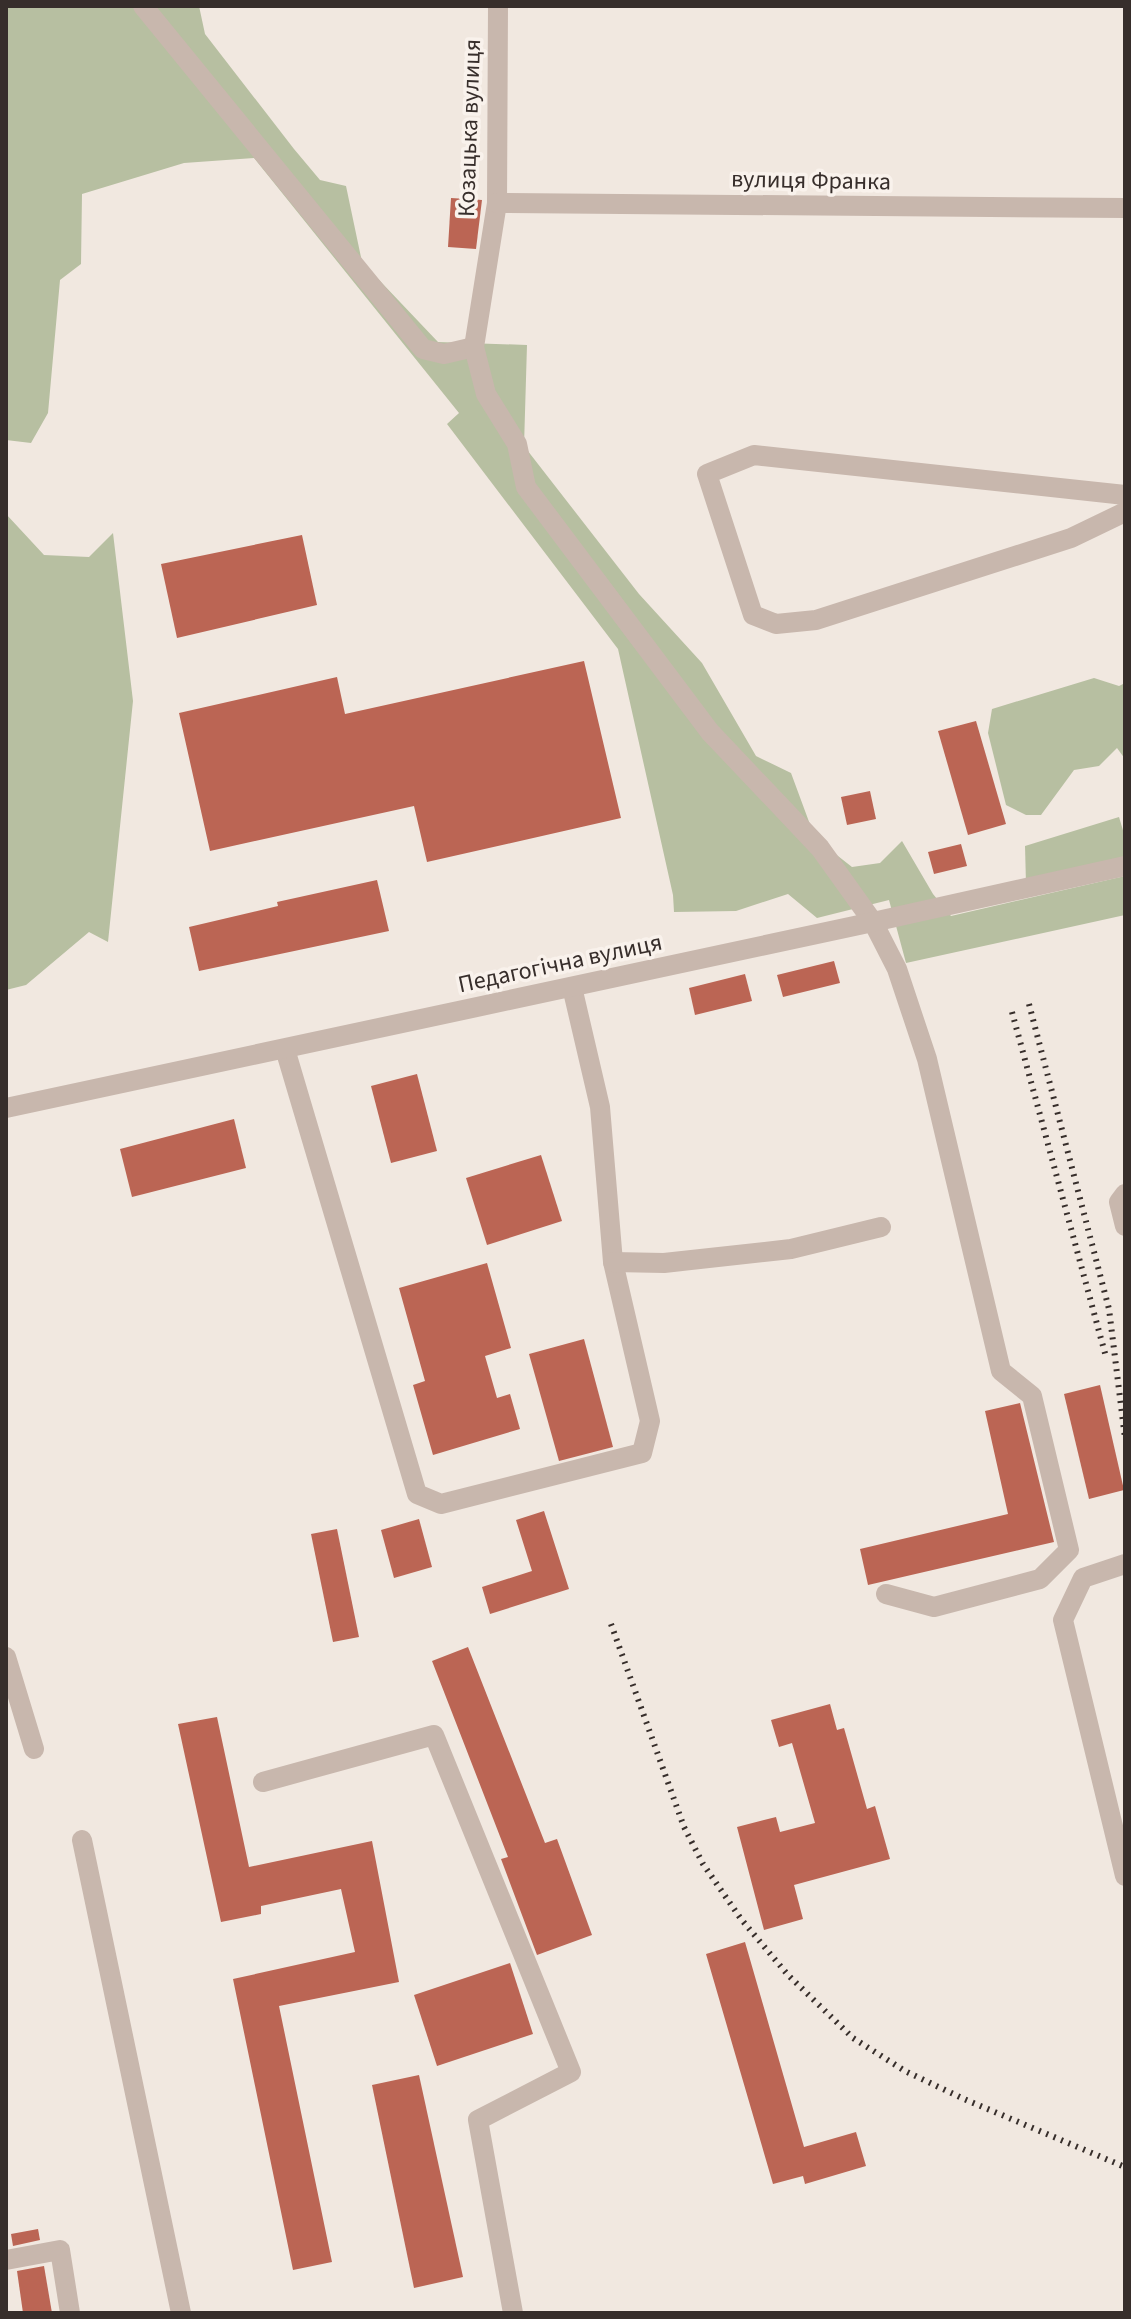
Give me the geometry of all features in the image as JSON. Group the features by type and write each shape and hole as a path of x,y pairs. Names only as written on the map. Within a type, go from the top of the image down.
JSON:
{"street":[{"path":"143,6 423,349 444,354 474,347 486,394 517,444 526,487 710,732 820,848 873,922 897,969 927,1059 1001,1371 1032,1396 1069,1550 1040,1579 934,1607 886,1594"},
{"name":"Козацька вулиця","path":"474,347 497,203 498,6"},
{"name":"вулиця Франка","path":"497,203 1125,208"},
{"path":"1125,495 754,455 707,474 753,615 776,624 816,620 1071,538 1125,512"},
{"name":"Педагогічна вулиця","path":"6,1109 1125,866"},
{"path":"285,1049 417,1494 441,1504 642,1453 650,1421 613,1262 600,1107 572,987"},
{"path":"1125,1194 1119,1202 1125,1226"},
{"path":"613,1262 664,1263 791,1249 881,1227"},
{"path":"1125,1564 1083,1578 1063,1620 1125,1876"},
{"path":"6,1657 34,1749"},
{"path":"263,1782 434,1735 571,2072 478,2120 513,2313"},
{"path":"82,1840 181,2313"},
{"path":"6,2260 60,2250 70,2313"}],"green space":[{"path":"6,6 199,6 205,34 294,149 320,180 346,186 362,262 438,342 527,345 524,446 639,594 702,663 756,756 791,773 815,838 852,867 880,863 902,841 933,894 951,916 1125,876 1125,915 906,963 889,900 817,918 788,894 736,911 674,912 673,895 618,649 447,424 459,413 254,158 184,163 82,194 81,264 60,280 48,413 31,443 6,440"},
{"path":"6,514 44,555 89,557 113,533 133,701 108,942 89,932 26,985 6,990"},
{"path":"1094,678 1119,686 1125,683 1125,759 1117,748 1099,766 1074,770 1041,815 1026,815 1006,805 988,733 992,709"},
{"path":"1119,817 1125,837 1125,861 1026,884 1025,846"}],"building":[{"path":"451,198 482,200 476,249 448,247"},
{"path":"302,535 317,605 177,638 161,564"},
{"path":"584,661 621,818 427,862 414,806 210,851 179,713 337,677 345,714"},
{"path":"976,721 1006,824 968,835 938,731"},
{"path":"870,791 876,819 847,825 841,797"},
{"path":"961,844 967,866 934,874 928,852"},
{"path":"377,880 389,931 199,971 189,927 278,906 277,902"},
{"path":"834,961 840,983 783,997 777,975"},
{"path":"745,974 752,1001 695,1015 689,988"},
{"path":"417,1074 437,1151 391,1163 371,1086"},
{"path":"234,1119 246,1168 132,1197 120,1149"},
{"path":"541,1155 562,1221 487,1245 466,1178"},
{"path":"487,1263 511,1348 485,1356 497,1398 510,1394 520,1429 433,1455 413,1385 425,1381 399,1288"},
{"path":"584,1339 613,1447 559,1461 529,1354"},
{"path":"1100,1385 1124,1490 1089,1499 1064,1394"},
{"path":"1020,1403 1054,1542 868,1585 860,1549 1008,1514 985,1411"},
{"path":"544,1511 569,1589 490,1614 482,1587 532,1571 516,1520"},
{"path":"419,1519 432,1567 394,1578 381,1530"},
{"path":"337,1529 359,1637 333,1642 311,1534"},
{"path":"468,1647 545,1843 557,1839 592,1935 537,1955 501,1859 508,1857 432,1661"},
{"path":"830,1704 837,1730 844,1728 867,1809 875,1806 890,1859 794,1885 803,1919 764,1930 737,1827 776,1817 780,1832 815,1823 792,1743 779,1747 771,1720"},
{"path":"217,1717 249,1867 372,1841 399,1982 279,2006 332,2262 293,2270 233,1979 355,1952 341,1889 261,1906 261,1914 221,1922 178,1724"},
{"path":"745,1942 804,2147 856,2132 866,2166 805,2184 803,2176 773,2184 706,1954"},
{"path":"510,1963 533,2034 437,2066 414,1995"},
{"path":"419,2075 463,2277 414,2288 372,2085"},
{"path":"38,2229 40,2240 13,2246 11,2234"},
{"path":"44,2266 52,2313 23,2313 17,2271"}],"railway":[{"path":"1029,1004 1109,1309 1125,1438"},
{"path":"1012,1012 1106,1357"},
{"path":"611,1624 684,1827 703,1864 741,1919 788,1975 853,2038 905,2071 1125,2167"}]}
